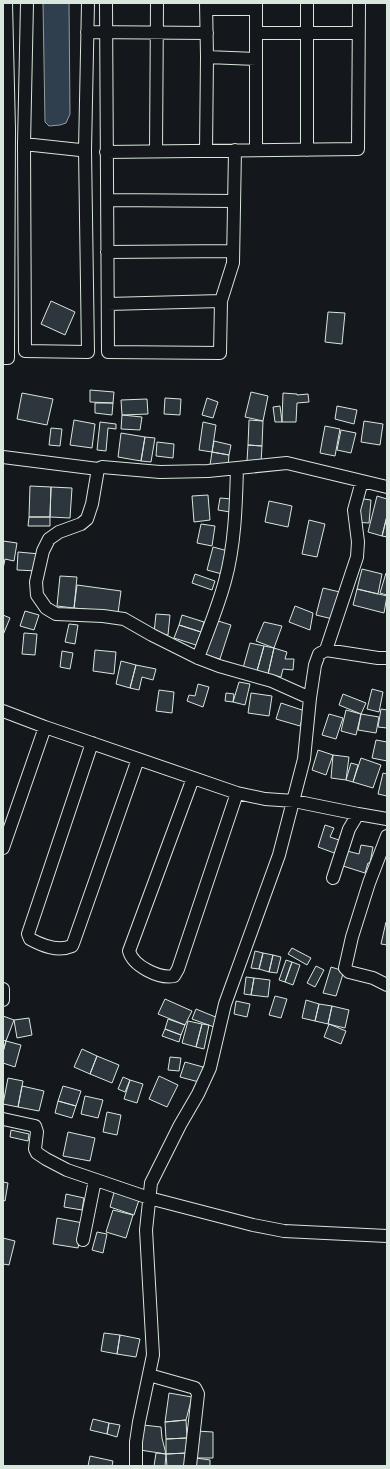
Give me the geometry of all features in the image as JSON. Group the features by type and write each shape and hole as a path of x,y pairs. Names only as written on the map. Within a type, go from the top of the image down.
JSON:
{"street":[{"path":"3,358 8,358 6,3"},
{"path":"27,3 24,130 25,351 88,352 85,150 88,3"},
{"path":"106,3 108,352 220,353 221,300 233,263 235,150"},
{"path":"156,151 157,3"},
{"path":"307,3 307,150"},
{"path":"106,152 358,149 358,3"},
{"path":"206,151 208,57 206,6 256,6 256,150"},
{"path":"87,32 207,34"},
{"path":"256,34 358,33"},
{"path":"208,57 256,59"},
{"path":"6,130 24,130"},
{"path":"24,144 85,150"},
{"path":"107,200 234,201"},
{"path":"107,252 233,251"},
{"path":"108,304 221,300"},
{"path":"3,457 98,469 102,467 160,472 208,471 287,463 387,487"},
{"path":"198,658 225,580 231,547 237,468"},
{"path":"98,469 92,504 87,519 81,524 58,532 49,539 43,551 36,582 37,594 46,608 56,614 103,616 124,619 198,658 219,666 272,681 310,698"},
{"path":"326,650 357,557 358,542 354,510 362,481"},
{"path":"136,1466 136,1442 139,1422 153,1355 146,1230 151,1183 210,1068 225,1004 279,855 304,759 310,698 319,654 326,650 387,658"},
{"path":"3,711 45,727 237,793 265,799 294,801 387,819"},
{"path":"3,848 45,727"},
{"path":"92,743 28,934 30,939 51,948 61,949 72,946 138,759"},
{"path":"193,778 129,951 130,957 138,964 160,976 174,976 178,969 237,793"},
{"path":"333,878 349,830 358,814"},
{"path":"387,836 369,883 352,937 345,968 349,972 373,978 387,985"},
{"path":"3,989 3,1000"},
{"path":"3,1119 35,1126 37,1132 35,1149 37,1153 46,1159 67,1170 149,1198 253,1225 284,1231 387,1236"},
{"path":"83,1240 94,1180"},
{"path":"149,1376 195,1388 198,1394 190,1466"}],"water":[{"path":"43,3 69,3 70,114 66,123 60,125 49,126 45,122"}],"building":[{"path":"51,301 75,312 65,335 41,324"},
{"path":"328,312 345,313 342,344 325,342"},
{"path":"90,390 114,392 113,403 90,402"},
{"path":"251,392 268,396 263,421 245,417"},
{"path":"22,393 53,399 47,425 17,419"},
{"path":"283,393 297,395 308,394 309,402 297,403 296,422 282,422"},
{"path":"165,398 181,399 180,415 164,414"},
{"path":"207,398 218,402 213,418 202,415"},
{"path":"147,399 148,414 122,415 121,400"},
{"path":"95,403 113,403 112,415 95,413"},
{"path":"280,406 282,422 275,422 273,407"},
{"path":"337,406 357,410 354,424 335,419"},
{"path":"122,415 142,417 140,430 121,429"},
{"path":"74,420 95,424 92,448 70,445"},
{"path":"249,420 263,421 262,446 248,445"},
{"path":"364,421 383,424 380,445 361,442"},
{"path":"100,422 116,424 116,429 108,428 106,451 97,450"},
{"path":"203,422 216,425 212,452 199,450"},
{"path":"325,426 340,429 335,456 320,453"},
{"path":"51,428 62,429 60,446 49,445"},
{"path":"341,430 356,433 351,453 337,450"},
{"path":"121,433 145,437 141,461 118,457"},
{"path":"145,437 155,438 151,462 141,461"},
{"path":"214,441 231,445 229,455 212,452"},
{"path":"157,442 174,444 173,458 156,456"},
{"path":"248,445 262,446 261,462 247,461"},
{"path":"212,452 229,455 228,467 210,465"},
{"path":"30,486 51,487 50,517 29,517"},
{"path":"51,487 72,488 70,518 50,517"},
{"path":"208,495 210,520 194,522 192,496"},
{"path":"377,496 387,499 387,516 382,536 368,532"},
{"path":"220,498 232,499 230,512 218,510"},
{"path":"357,498 371,500 369,523 354,522"},
{"path":"269,501 292,506 288,527 265,522"},
{"path":"387,516 387,537 382,536"},
{"path":"29,517 50,517 50,526 28,526"},
{"path":"309,520 325,524 317,557 302,554"},
{"path":"201,524 215,526 212,546 197,543"},
{"path":"3,541 17,543 14,561 5,559 3,569"},
{"path":"213,547 228,551 222,574 207,570"},
{"path":"18,552 40,554 38,571 17,570"},
{"path":"362,569 382,574 378,594 357,589"},
{"path":"386,573 387,574 387,595 380,593"},
{"path":"195,574 215,581 212,590 192,583"},
{"path":"60,576 77,577 74,608 57,606"},
{"path":"77,585 121,591 118,613 74,608"},
{"path":"323,588 344,593 337,620 316,615"},
{"path":"357,589 387,596 384,613 353,605"},
{"path":"295,606 313,613 310,630 289,622"},
{"path":"25,611 39,615 34,630 20,626"},
{"path":"156,614 170,615 168,635 154,633"},
{"path":"3,615 10,618 3,635"},
{"path":"182,615 204,622 201,632 179,625"},
{"path":"215,620 231,625 220,659 205,655"},
{"path":"264,622 282,626 274,648 256,641"},
{"path":"69,624 78,625 75,644 65,642"},
{"path":"179,625 201,632 196,645 174,638"},
{"path":"24,633 37,634 35,655 22,654"},
{"path":"250,643 264,646 257,671 243,668"},
{"path":"264,646 274,648 268,674 257,671"},
{"path":"274,648 287,652 285,659 294,659 293,670 283,669 281,677 268,674"},
{"path":"95,650 116,652 114,674 93,671"},
{"path":"62,651 73,653 70,669 60,667"},
{"path":"121,661 136,665 130,688 116,684"},
{"path":"136,665 156,669 153,680 142,677 139,690 130,688"},
{"path":"239,682 250,684 245,705 233,702"},
{"path":"198,684 209,687 203,707 187,701 189,695 195,696"},
{"path":"372,689 383,692 379,712 367,709"},
{"path":"159,690 174,692 172,713 156,711"},
{"path":"226,693 234,694 233,702 225,701"},
{"path":"251,693 272,696 269,716 248,713"},
{"path":"343,694 366,703 361,714 339,705"},
{"path":"281,703 305,711 300,726 276,719"},
{"path":"381,709 387,710 387,728 378,727"},
{"path":"346,710 361,714 356,735 341,731"},
{"path":"329,714 343,718 336,739 322,735"},
{"path":"361,714 379,717 376,733 358,730"},
{"path":"376,740 387,742 387,761 372,758"},
{"path":"318,750 333,755 326,775 312,770"},
{"path":"333,755 349,757 346,780 331,778"},
{"path":"361,758 381,765 373,788 353,782"},
{"path":"351,763 358,765 353,782 346,780"},
{"path":"383,773 387,774 387,796 378,794"},
{"path":"325,825 334,828 330,837 342,841 337,854 318,847"},
{"path":"361,845 373,847 370,863 368,863 365,873 343,866 347,851 359,854"},
{"path":"387,922 387,945 381,944"},
{"path":"292,948 311,958 307,965 288,954"},
{"path":"255,951 263,953 259,969 251,968"},
{"path":"263,953 273,955 269,972 259,969"},
{"path":"273,955 281,957 277,973 269,972"},
{"path":"286,960 292,962 285,982 279,980"},
{"path":"292,962 300,965 293,985 285,982"},
{"path":"316,966 324,970 315,987 307,983"},
{"path":"331,967 344,971 336,996 323,993"},
{"path":"246,977 254,978 251,995 244,994"},
{"path":"254,978 270,980 268,997 251,995"},
{"path":"275,996 287,999 281,1018 269,1015"},
{"path":"165,999 192,1011 185,1025 158,1014"},
{"path":"306,1000 319,1004 315,1021 302,1018"},
{"path":"236,1001 250,1004 247,1017 234,1014"},
{"path":"319,1004 332,1006 328,1024 315,1021"},
{"path":"332,1006 349,1010 345,1028 328,1024"},
{"path":"196,1009 218,1018 214,1027 192,1019"},
{"path":"3,1016 14,1020 6,1041 3,1040"},
{"path":"29,1018 32,1035 17,1038 14,1020"},
{"path":"168,1019 185,1025 181,1035 165,1029"},
{"path":"188,1021 202,1024 196,1047 182,1043"},
{"path":"202,1024 209,1025 204,1049 196,1047"},
{"path":"329,1024 346,1031 341,1044 324,1037"},
{"path":"165,1029 181,1035 179,1042 162,1036"},
{"path":"3,1040 6,1041 3,1052"},
{"path":"6,1041 21,1045 15,1067 3,1063 3,1052"},
{"path":"82,1049 97,1056 90,1074 74,1067"},
{"path":"97,1056 119,1065 112,1083 90,1074"},
{"path":"170,1057 181,1058 179,1071 168,1070"},
{"path":"185,1062 203,1067 199,1082 180,1077"},
{"path":"159,1076 178,1085 167,1107 149,1099"},
{"path":"123,1077 130,1080 125,1092 118,1089"},
{"path":"8,1078 23,1081 18,1107 3,1104"},
{"path":"130,1080 143,1084 137,1103 124,1099"},
{"path":"22,1086 44,1091 39,1111 18,1107"},
{"path":"63,1086 81,1091 76,1106 58,1101"},
{"path":"85,1096 103,1100 98,1118 81,1114"},
{"path":"58,1101 76,1106 72,1118 55,1113"},
{"path":"107,1112 121,1115 117,1135 103,1132"},
{"path":"11,1130 29,1134 28,1141 10,1137"},
{"path":"68,1132 95,1138 90,1161 63,1156"},
{"path":"3,1182 8,1183 5,1201 3,1200"},
{"path":"115,1189 140,1197 134,1215 110,1207"},
{"path":"66,1194 84,1198 82,1210 64,1207"},
{"path":"113,1210 133,1215 126,1238 106,1232"},
{"path":"57,1218 83,1223 78,1248 53,1244"},
{"path":"97,1232 107,1234 103,1253 92,1250"},
{"path":"3,1238 15,1241 9,1265 3,1264"},
{"path":"104,1333 120,1335 117,1354 101,1351"},
{"path":"120,1335 140,1339 136,1357 117,1354"},
{"path":"169,1393 192,1397 186,1420 165,1422"},
{"path":"93,1419 109,1423 107,1434 90,1430"},
{"path":"186,1420 187,1438 166,1439 165,1422"},
{"path":"109,1423 120,1425 117,1437 107,1434"},
{"path":"143,1425 161,1427 166,1454 140,1450"},
{"path":"197,1431 213,1432 213,1458 196,1458"},
{"path":"187,1438 187,1453 166,1454 166,1439"},
{"path":"156,1453 166,1454 165,1466 154,1466"},
{"path":"187,1453 188,1466 167,1466 166,1454"},
{"path":"90,1456 113,1461 112,1466 88,1466"},
{"path":"196,1458 210,1460 210,1466 194,1466"}]}
